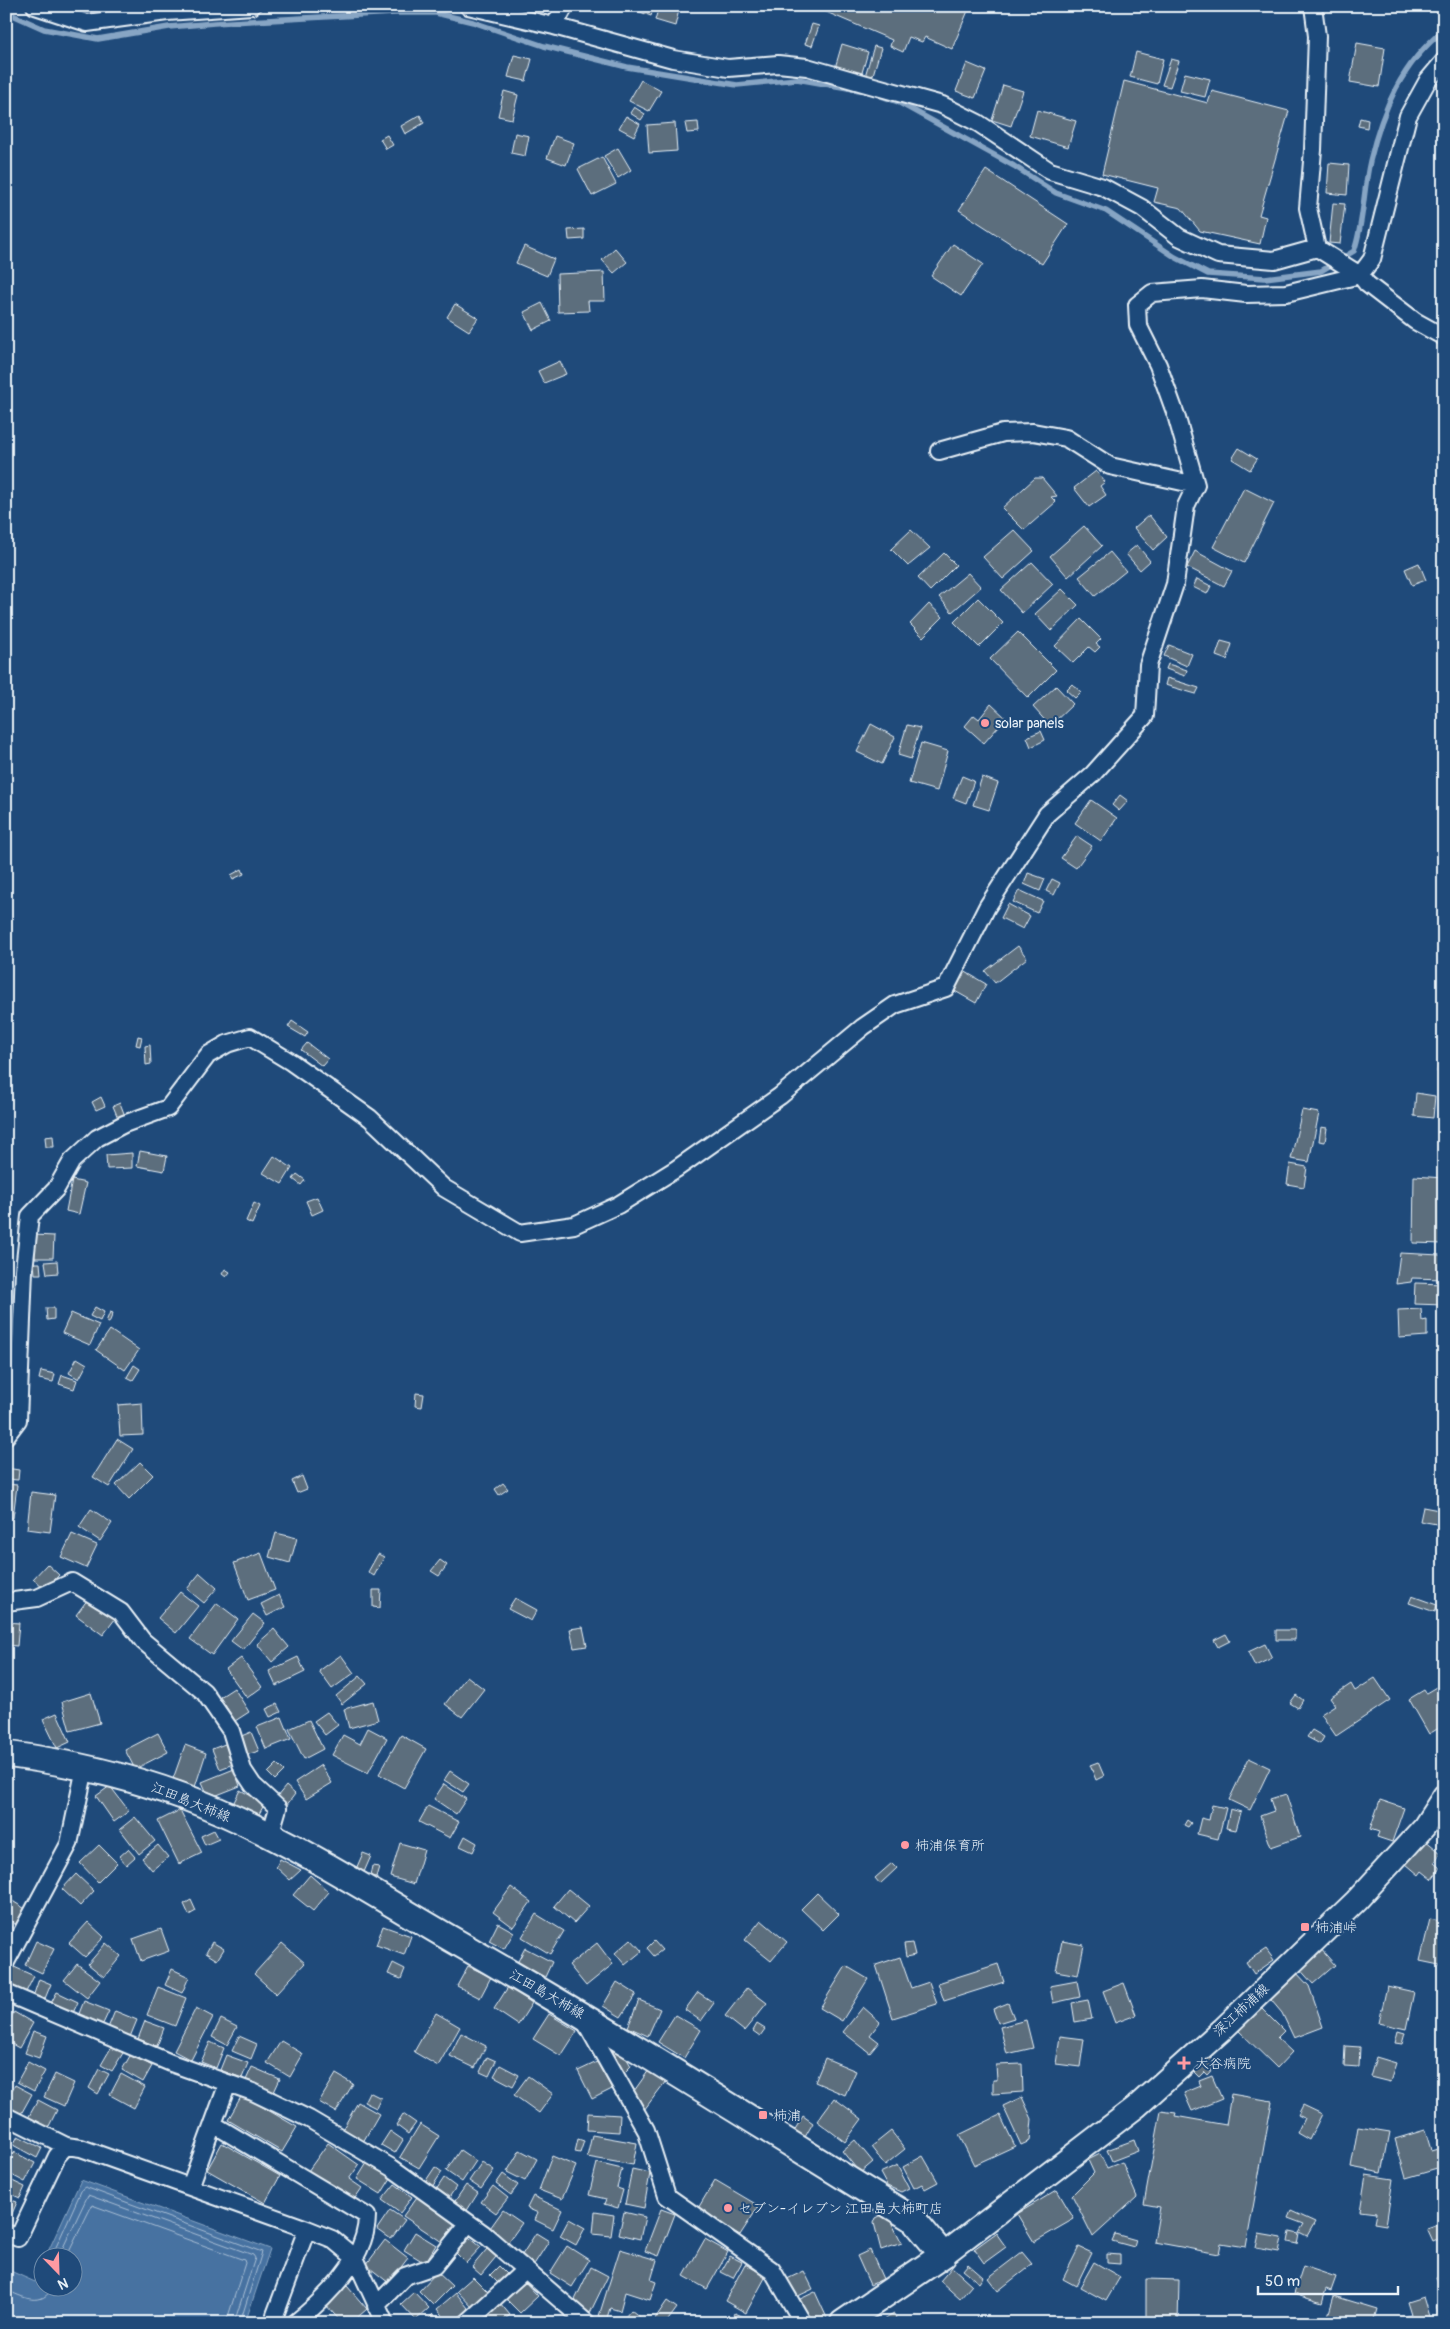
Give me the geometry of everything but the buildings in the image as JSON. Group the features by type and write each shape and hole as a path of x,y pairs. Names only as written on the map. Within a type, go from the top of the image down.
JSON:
{"main road":[{"name":"江田島大柿線","path":"6,1754 124,1777 184,1796 270,1835 580,2013 914,2220 943,2255"},
{"name":"深江柿浦線","path":"943,2255 1136,2107 1223,2028 1356,1901 1424,1827 1444,1796"},
{"path":"843,2323 943,2255"}],"street":[{"path":"35,6 87,23 167,12 252,6"},
{"path":"468,6 554,26 673,59 728,68 778,64 806,67 942,105 978,122 1050,171 1103,187 1142,208 1179,237 1218,255 1274,260 1317,248"},
{"path":"554,26 565,6"},
{"path":"1313,6 1317,36 1313,150 1308,208 1317,248 1360,275 1367,284 1415,321 1444,337"},
{"path":"6,1436 18,1420 24,1270 30,1216 56,1189 72,1161 97,1138 124,1124 168,1108 208,1055 227,1044 250,1037 291,1062 370,1118 444,1188 520,1233 574,1225 618,1205 676,1169 780,1096 856,1033 895,1005 946,988 987,907 1047,814 1093,774 1145,716 1148,665 1175,584 1186,506 1196,486 1158,365 1138,325 1138,305 1152,293 1202,288 1246,294 1286,294 1360,275 1372,259 1408,116 1428,80 1444,61"},
{"path":"939,450 1003,433 1033,432 1066,438 1110,466 1196,486"},
{"path":"6,1602 37,1598 72,1582 121,1612 143,1641 204,1692 231,1731 243,1770 253,1785 278,1808 270,1835"},
{"path":"6,1962 69,1844 85,1768"},
{"path":"6,1993 171,2063 253,2092 309,2119 392,2168 484,2234 578,2320"},
{"path":"580,2013 646,2130 667,2196 772,2270 803,2323"},
{"path":"190,2187 228,2083"},
{"path":"6,2116 66,2146 81,2148 332,2239 355,2258 385,2323"},
{"path":"212,2124 367,2216 367,2226 355,2258 337,2283 294,2323"},
{"path":"6,2233 18,2238 57,2156 66,2146"},
{"path":"376,2306 405,2276 434,2266 468,2224"},
{"path":"274,2323 307,2229"},
{"path":"467,2323 525,2270"}],"water":[{"path":"81,2180 270,2249 245,2323 6,2323 6,2269 32,2281 32,2296 82,2296 82,2246 51,2246"}],"waterway":[{"path":"6,12 44,29 98,39 169,27 214,23 395,13 436,13 473,22 544,46 627,67 737,85 797,79 865,91"},
{"path":"881,96 898,102 1014,166 1056,193 1106,211 1175,257 1208,274 1265,278 1321,271 1354,251 1360,229 1370,161 1388,106 1405,73 1416,57 1444,30"}],"place":[{"name":"solar panels","path":"985,723"},
{"name":"柿浦保育所","path":"905,1845"},
{"name":"柿浦峠","path":"1305,1927"},
{"name":"大谷病院","path":"1184,2063"},
{"name":"柿浦","path":"763,2115"},
{"name":"セブン-イレブン 江田島大柿町店","path":"728,2208"}]}
